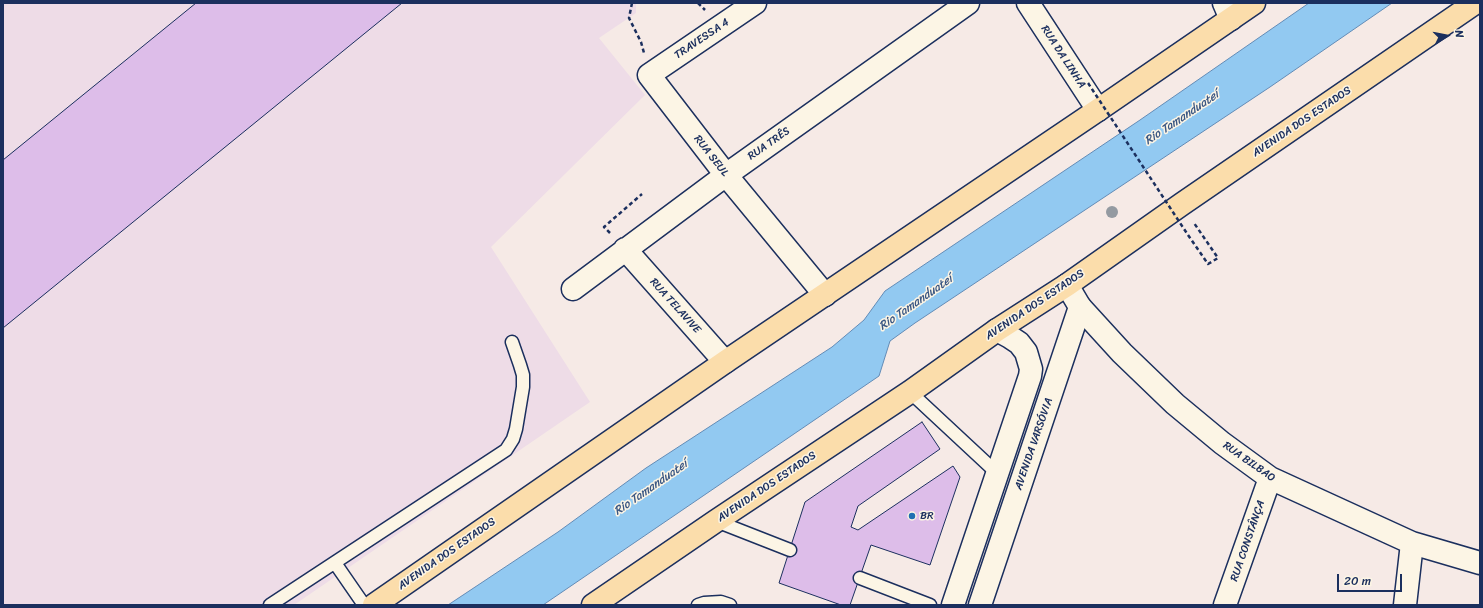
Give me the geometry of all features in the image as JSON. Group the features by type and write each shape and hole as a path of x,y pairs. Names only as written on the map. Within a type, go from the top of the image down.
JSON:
{"highway":[{"name":"AVENIDA DOS ESTADOS","path":"374,605 725,362 1098,110 1227,11 1254,3"},
{"name":"AVENIDA DOS ESTADOS","path":"594,605 613,597 716,521 910,392 996,330 1067,286 1182,204 1475,3"}],"street":[{"name":"TRAVESSA 4","path":"649,76 755,3"},
{"name":"RUA TRÊS","path":"573,289 726,175 968,3"},
{"name":"RUA DA LINHA","path":"1028,3 1098,110"},
{"name":"RUA SEUL","path":"649,76 726,175 825,294"},
{"name":"RUA TELAVIVE","path":"625,249 725,362"},
{"path":"1067,286 1080,307"},
{"name":"RUA BILBAO","path":"1080,307 1122,353 1175,404 1222,443 1270,478 1412,543 1480,563"},
{"name":"AVENIDA VARSÓVIA","path":"980,605 1080,307"},
{"path":"953,605 1030,376 1031,369 1026,352 1019,343 1010,336 996,330"},
{"name":"RUA CONSTÂNÇA","path":"1225,605 1270,478"},
{"path":"1405,605 1412,543"}],"lane":[{"path":"270,605 506,450 516,429 523,387 522,370 512,342"},
{"path":"910,392 998,473"},
{"path":"716,521 790,550"},
{"path":"335,563 364,605"},
{"path":"860,578 930,605"},
{"path":"698,605 704,603 721,602 730,605"}],"path":[{"path":"632,3 629,18 641,42 649,76"},
{"path":"1088,84 1208,264 1218,258 1182,204"},
{"path":"625,249 604,227 642,194"}],"shaded area":[{"path":"3,3 636,3 636,13 599,38 645,95 491,247 590,402 294,605 3,605"}],"water":[{"name":"Rio Tamanduateí","path":"1309,3 1392,3 1270,87 915,323 890,341 879,376 543,605 448,605 558,532 646,468 832,347 864,320 885,291 1140,120"}],"building":[{"path":"196,3 402,3 3,328 3,160"},
{"name":"BR","path":"922,422 940,449 858,506 851,527 858,530 953,466 960,477 930,565 871,545 850,605 841,605 779,583 805,502"}],"place":[{"name":"BR","path":"912,516"}]}
